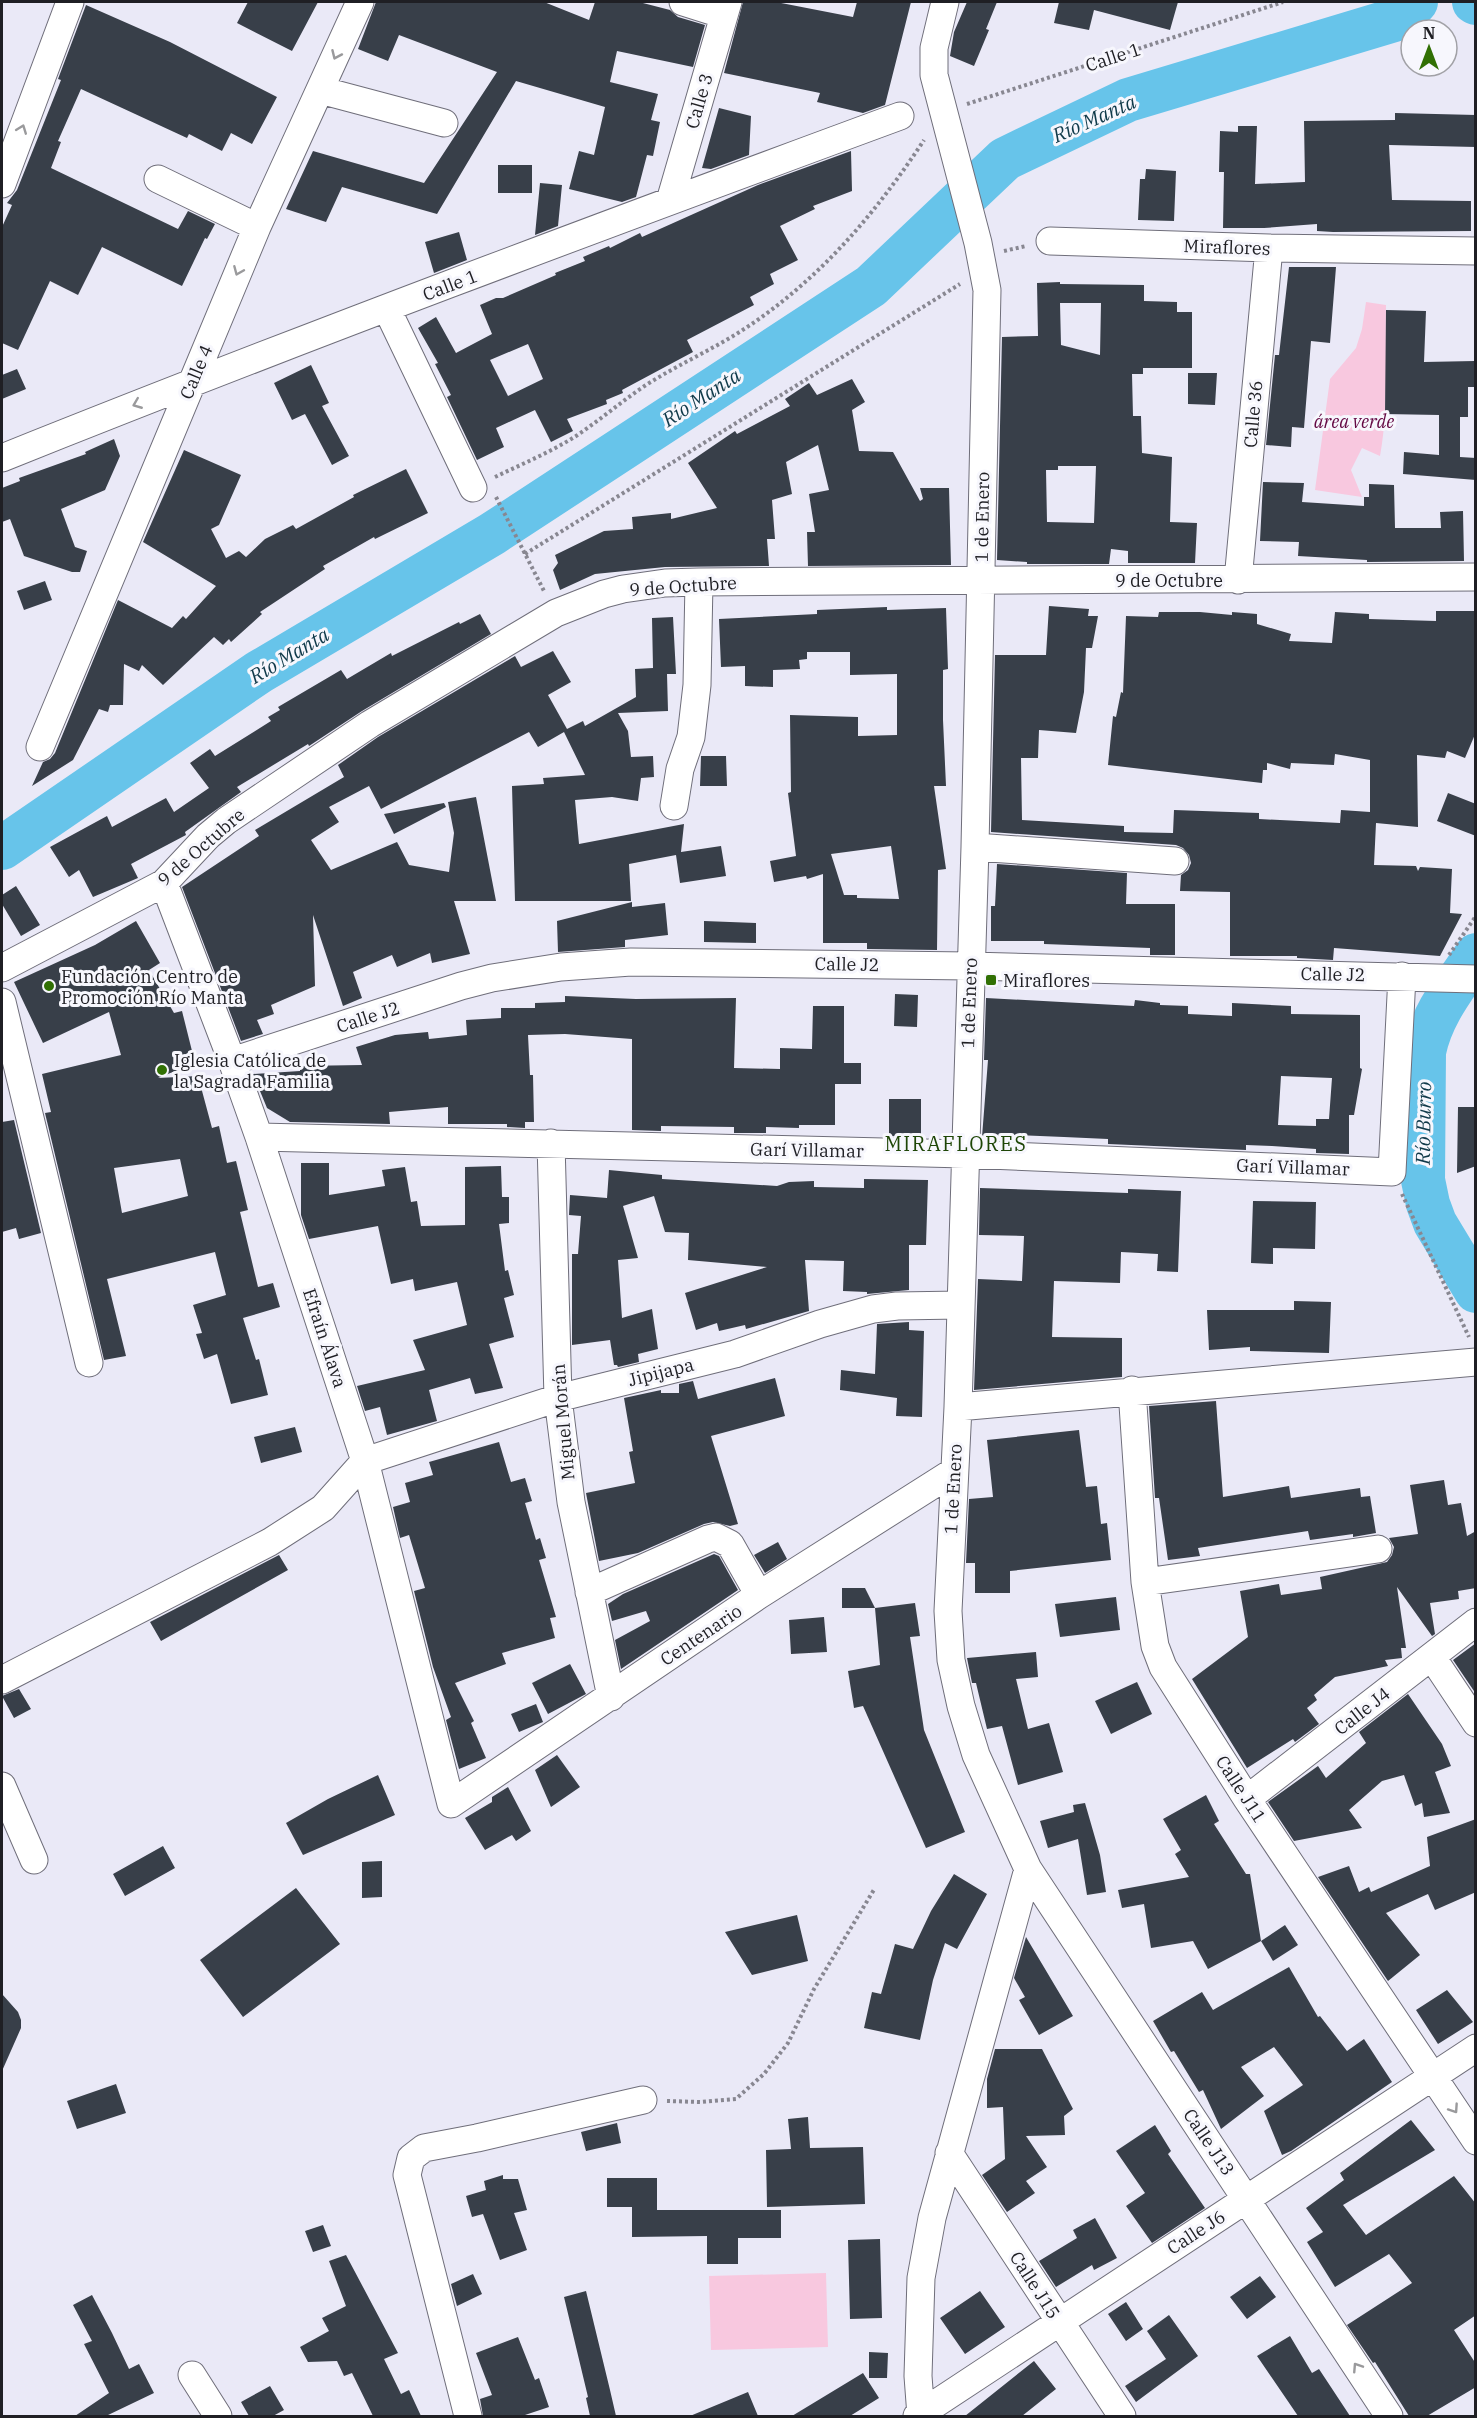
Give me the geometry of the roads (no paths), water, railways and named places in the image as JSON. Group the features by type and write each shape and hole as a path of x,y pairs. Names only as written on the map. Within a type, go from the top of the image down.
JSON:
{"street":[{"path":"2,184 70,2"},
{"name":"Calle 4","path":"40,747 257,227 360,2"},
{"path":"683,2 726,8"},
{"name":"1 de Enero","path":"945,2 934,48 934,75 981,256 987,290 975,848 958,1407 953,1472 948,1611 951,1660 960,1706 976,1755 1028,1869"},
{"name":"Calle 3","path":"670,201 726,8"},
{"path":"320,90 444,123"},
{"name":"Calle 1","path":"2,458 191,382 900,116"},
{"path":"158,179 257,227"},
{"name":"Miraflores","path":"1050,241 1269,248 1476,251"},
{"name":"Calle 36","path":"1238,580 1269,248"},
{"path":"387,309 480,484"},
{"name":"9 de Octubre","path":"2,968 164,883 208,836 226,821 370,724 556,613 604,594 665,583 699,582 1476,577"},
{"path":"674,806 680,769 691,737 697,685 699,582"},
{"path":"975,848 1175,861"},
{"name":"Efraín Álava","path":"164,883 259,1137 365,1461 451,1804"},
{"name":"Calle J2","path":"232,1061 461,986 561,967 632,962 970,966 1476,979"},
{"name":"Garí Villamar","path":"259,1137 964,1154 1392,1172 1402,976"},
{"path":"2,1002 89,1363"},
{"name":"Miguel Morán","path":"551,1143 558,1398 571,1502 611,1697"},
{"name":"Jipijapa","path":"365,1461 558,1398 735,1354 775,1342 820,1324 873,1309 897,1306 960,1305"},
{"path":"958,1407 1132,1390 1473,1351"},
{"name":"Calle J11","path":"1132,1390 1145,1582 1155,1646 1163,1667 1247,1799 1476,2141"},
{"path":"2,1680 270,1542 323,1508 365,1461"},
{"name":"Centenario","path":"451,1804 759,1595 953,1472"},
{"path":"589,1592 716,1537 730,1544 759,1595"},
{"path":"1145,1582 1378,1549"},
{"name":"Calle J4","path":"1247,1799 1476,1622"},
{"path":"1432,1657 1476,1723"},
{"path":"2,1785 34,1860"},
{"path":"920,2416 918,2376 921,2278 932,2218 1028,1869"},
{"name":"Calle J13","path":"1028,1869 1389,2416"},
{"name":"Calle J6","path":"920,2416 1060,2321 1476,2048"},
{"path":"468,2416 407,2175 411,2158 424,2148 643,2100"},
{"name":"Calle J15","path":"949,2153 1122,2416"},
{"path":"192,2375 218,2416"}],"waterway":[{"name":"Río Manta","path":"2,848 259,672 492,534 871,286 1005,159 1128,100 1401,18 1416,2"},
{"name":"Río Burro","path":"1476,955 1438,1013 1427,1038 1424,1052 1423,1180 1435,1223 1476,1291"}],"place":[{"name":"Miraflores","path":"991,980"},
{"name":"Fundación Centro de Promoción Río Manta","path":"49,986"},
{"name":"Iglesia Católica de la Sagrada Familia","path":"162,1070"}],"district":[{"name":"MIRAFLORES","path":"956,1143"}],"park label":[{"name":"área verde","path":"1354,421"}]}
